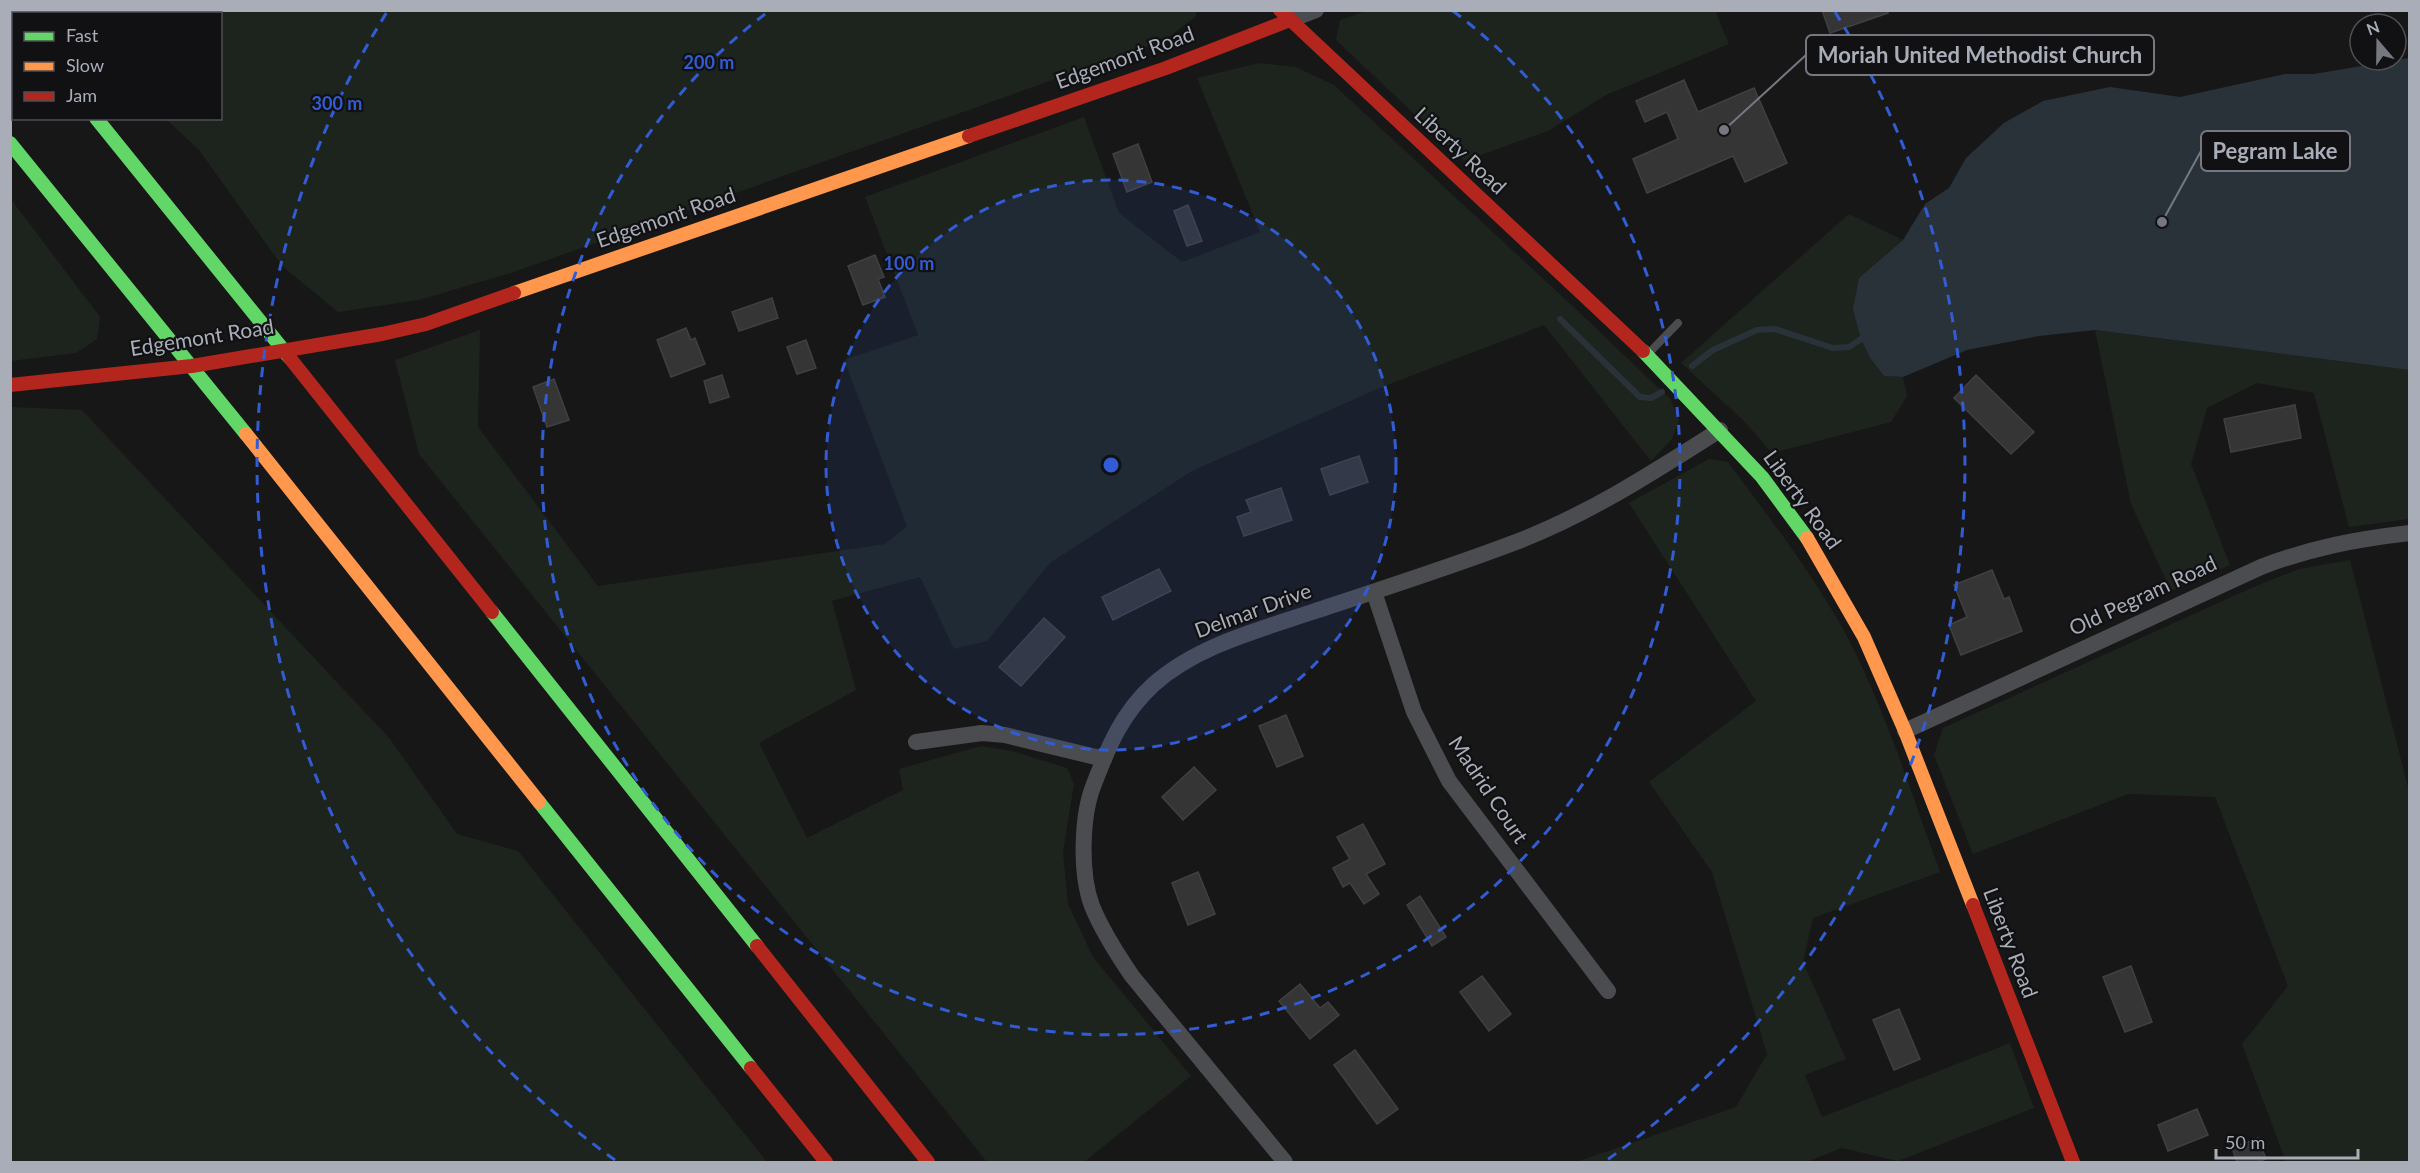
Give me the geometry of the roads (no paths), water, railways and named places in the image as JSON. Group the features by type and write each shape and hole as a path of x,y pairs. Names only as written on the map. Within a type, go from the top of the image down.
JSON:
{"main road":[{"name":"Edgemont Road","path":"10,385 192,366 382,334 426,324 1166,68 1285,15"},
{"name":"Liberty Road","path":"1285,15 1648,355 1762,477 1807,538 1864,637 1905,731 2073,1162"},
{"path":"98,120 283,349 928,1162"},
{"path":"10,143 192,366 826,1162"}],"street":[{"name":"Edgemont Road","path":"1285,15 1316,10"},
{"name":"Delmar Drive","path":"1285,1162 1132,976 1113,949 1092,904 1084,854 1085,821 1089,797 1113,734 1128,712 1154,684 1185,661 1232,639 1516,542 1565,521 1645,478 1720,430"},
{"name":"Old Pegram Road","path":"1905,731 2261,567 2299,552 2360,539 2409,533"},
{"name":"Madrid Court","path":"1374,592 1414,712 1436,759 1449,781 1608,991"},
{"path":"916,742 982,733 1005,735 1104,759"}],"lane":[{"path":"1648,355 1678,323"}],"waterway":[{"path":"1560,319 1640,397 1651,398 1662,392"},
{"path":"1692,366 1713,350 1757,330 1775,329 1833,348 1849,347 1869,337"}],"place":[{"name":"Moriah United Methodist Church","path":"1724,130"},
{"name":"Pegram Lake","path":"2162,222"}]}
